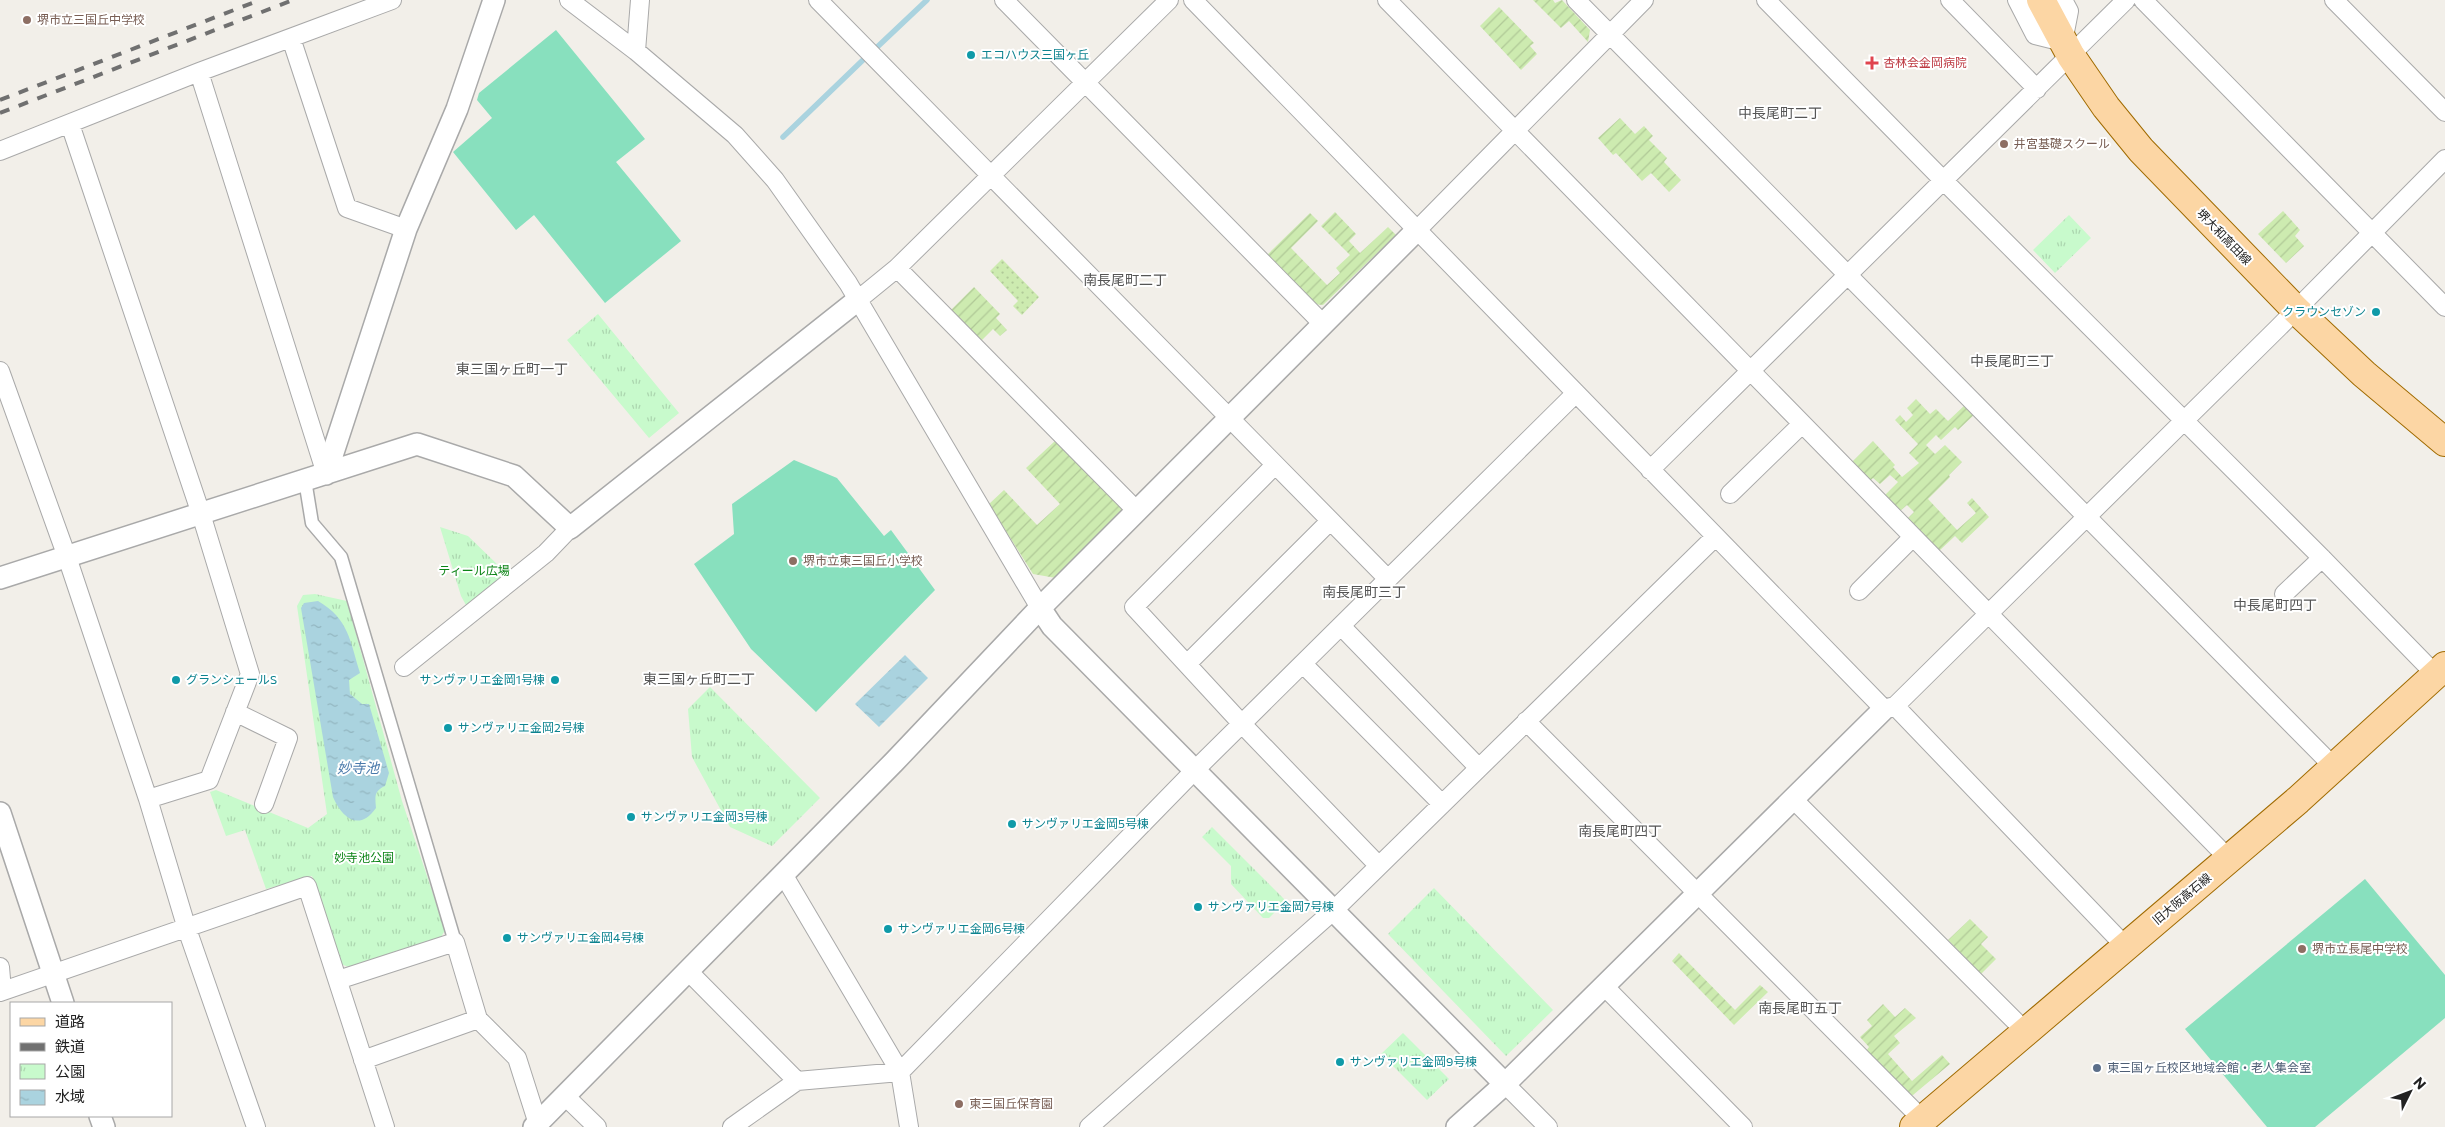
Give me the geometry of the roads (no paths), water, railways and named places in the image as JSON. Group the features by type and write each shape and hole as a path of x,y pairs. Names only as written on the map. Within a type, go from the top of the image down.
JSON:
{"main road":[{"name":"堺大和高田線","path":"2041,0 2067,49 2106,107 2141,150 2296,310 2364,374 2445,442"},
{"name":"旧大阪高石線","path":"1918,1123 2229,859 2334,767 2440,670"}],"street":[{"path":"0,151 199,72 392,0"},
{"path":"326,474 406,229 458,109 494,0"},
{"path":"569,0 636,51 735,135 774,180 859,299 1052,626 1548,1127"},
{"path":"636,51 640,0"},
{"path":"818,0 1388,579"},
{"path":"1004,0 1323,324"},
{"path":"404,668 546,553 570,528 897,268 1170,0"},
{"path":"1192,0 1715,537 1889,708 2125,946"},
{"path":"1386,0 2229,859"},
{"path":"1576,0 2334,767"},
{"path":"306,480 312,523 341,557 478,1020 517,1058 536,1125 783,874 1040,608 1644,0"},
{"path":"1766,0 1943,180 2322,558 2440,670"},
{"path":"1950,0 2037,89"},
{"path":"2017,0 2035,35 2067,49"},
{"path":"2063,0 2068,12 2067,49"},
{"path":"1650,470 2037,89 2067,49 2126,0"},
{"path":"2143,0 2445,307"},
{"path":"2334,0 2445,112"},
{"path":"291,38 347,208 406,229"},
{"path":"199,72 326,474"},
{"path":"70,124 201,514 250,674 209,780 148,800"},
{"path":"1457,1127 1505,1084 1793,799 1989,613 2296,310 2445,159"},
{"path":"897,268 1137,511"},
{"path":"0,371 67,557 148,800 187,929 256,1127"},
{"path":"732,1127 797,1080 900,1072 1194,771 1576,393"},
{"path":"1730,494 1802,424"},
{"path":"0,578 417,444 514,476 570,528"},
{"path":"1275,465 1134,607 1242,724 1379,866"},
{"path":"1187,664 1330,521"},
{"path":"1088,1127 1333,910 1715,537"},
{"path":"1859,591 1913,537"},
{"path":"2284,594 2322,558"},
{"path":"1341,626 1479,768"},
{"path":"1303,664 1442,804"},
{"path":"235,712 288,738 264,804"},
{"path":"1526,721 1698,894 1918,1123"},
{"path":"1793,799 2025,1031"},
{"path":"0,813 63,1002"},
{"path":"783,874 900,1072 909,1127"},
{"path":"0,967 1,992 307,886 385,1127"},
{"path":"338,980 455,942"},
{"path":"688,971 797,1080"},
{"path":"1604,986 1743,1127"},
{"path":"363,1060 478,1020"},
{"path":"565,1096 597,1127"}],"water":[{"name":"妙寺池","path":"318,601 336,615 347,632 360,673 349,680 350,694 362,704 369,704 389,773 385,786 376,794 376,808 370,815 357,821 346,816 341,811 333,797 301,608 304,603"},
{"path":"905,655 928,678 879,727 855,704"}],"waterway":[{"path":"873,51 927,0"},
{"path":"783,137 864,59"}],"railway":[{"path":"0,100 260,0"},
{"path":"0,113 293,0"}],"place":[{"name":"堺市立三国丘中学校","path":"27,20"},
{"name":"エコハウス三国ヶ丘","path":"971,55"},
{"name":"杏林会金岡病院","path":"1872,63"},
{"name":"井宮基礎スクール","path":"2004,144"},
{"name":"クラウンセゾン","path":"2376,312"},
{"name":"堺市立東三国丘小学校","path":"793,561"},
{"name":"グランシェールS","path":"176,680"},
{"name":"サンヴァリエ金岡1号棟","path":"555,680"},
{"name":"サンヴァリエ金岡2号棟","path":"448,728"},
{"name":"サンヴァリエ金岡3号棟","path":"631,817"},
{"name":"サンヴァリエ金岡5号棟","path":"1012,824"},
{"name":"サンヴァリエ金岡7号棟","path":"1198,907"},
{"name":"サンヴァリエ金岡6号棟","path":"888,929"},
{"name":"サンヴァリエ金岡4号棟","path":"507,938"},
{"name":"堺市立長尾中学校","path":"2302,949"},
{"name":"サンヴァリエ金岡9号棟","path":"1340,1062"},
{"name":"東三国ヶ丘校区地域会館・老人集会室","path":"2097,1068"},
{"name":"東三国丘保育園","path":"959,1104"}],"district":[{"name":"中長尾町二丁","path":"1780,113"},
{"name":"南長尾町二丁","path":"1125,280"},
{"name":"中長尾町三丁","path":"2012,361"},
{"name":"東三国ヶ丘町一丁","path":"512,369"},
{"name":"南長尾町三丁","path":"1364,592"},
{"name":"中長尾町四丁","path":"2275,605"},
{"name":"東三国ヶ丘町二丁","path":"699,679"},
{"name":"南長尾町四丁","path":"1620,831"},
{"name":"南長尾町五丁","path":"1800,1008"}],"park label":[{"name":"ティール広場","path":"474,571"},
{"name":"妙寺池公園","path":"364,858"}]}
